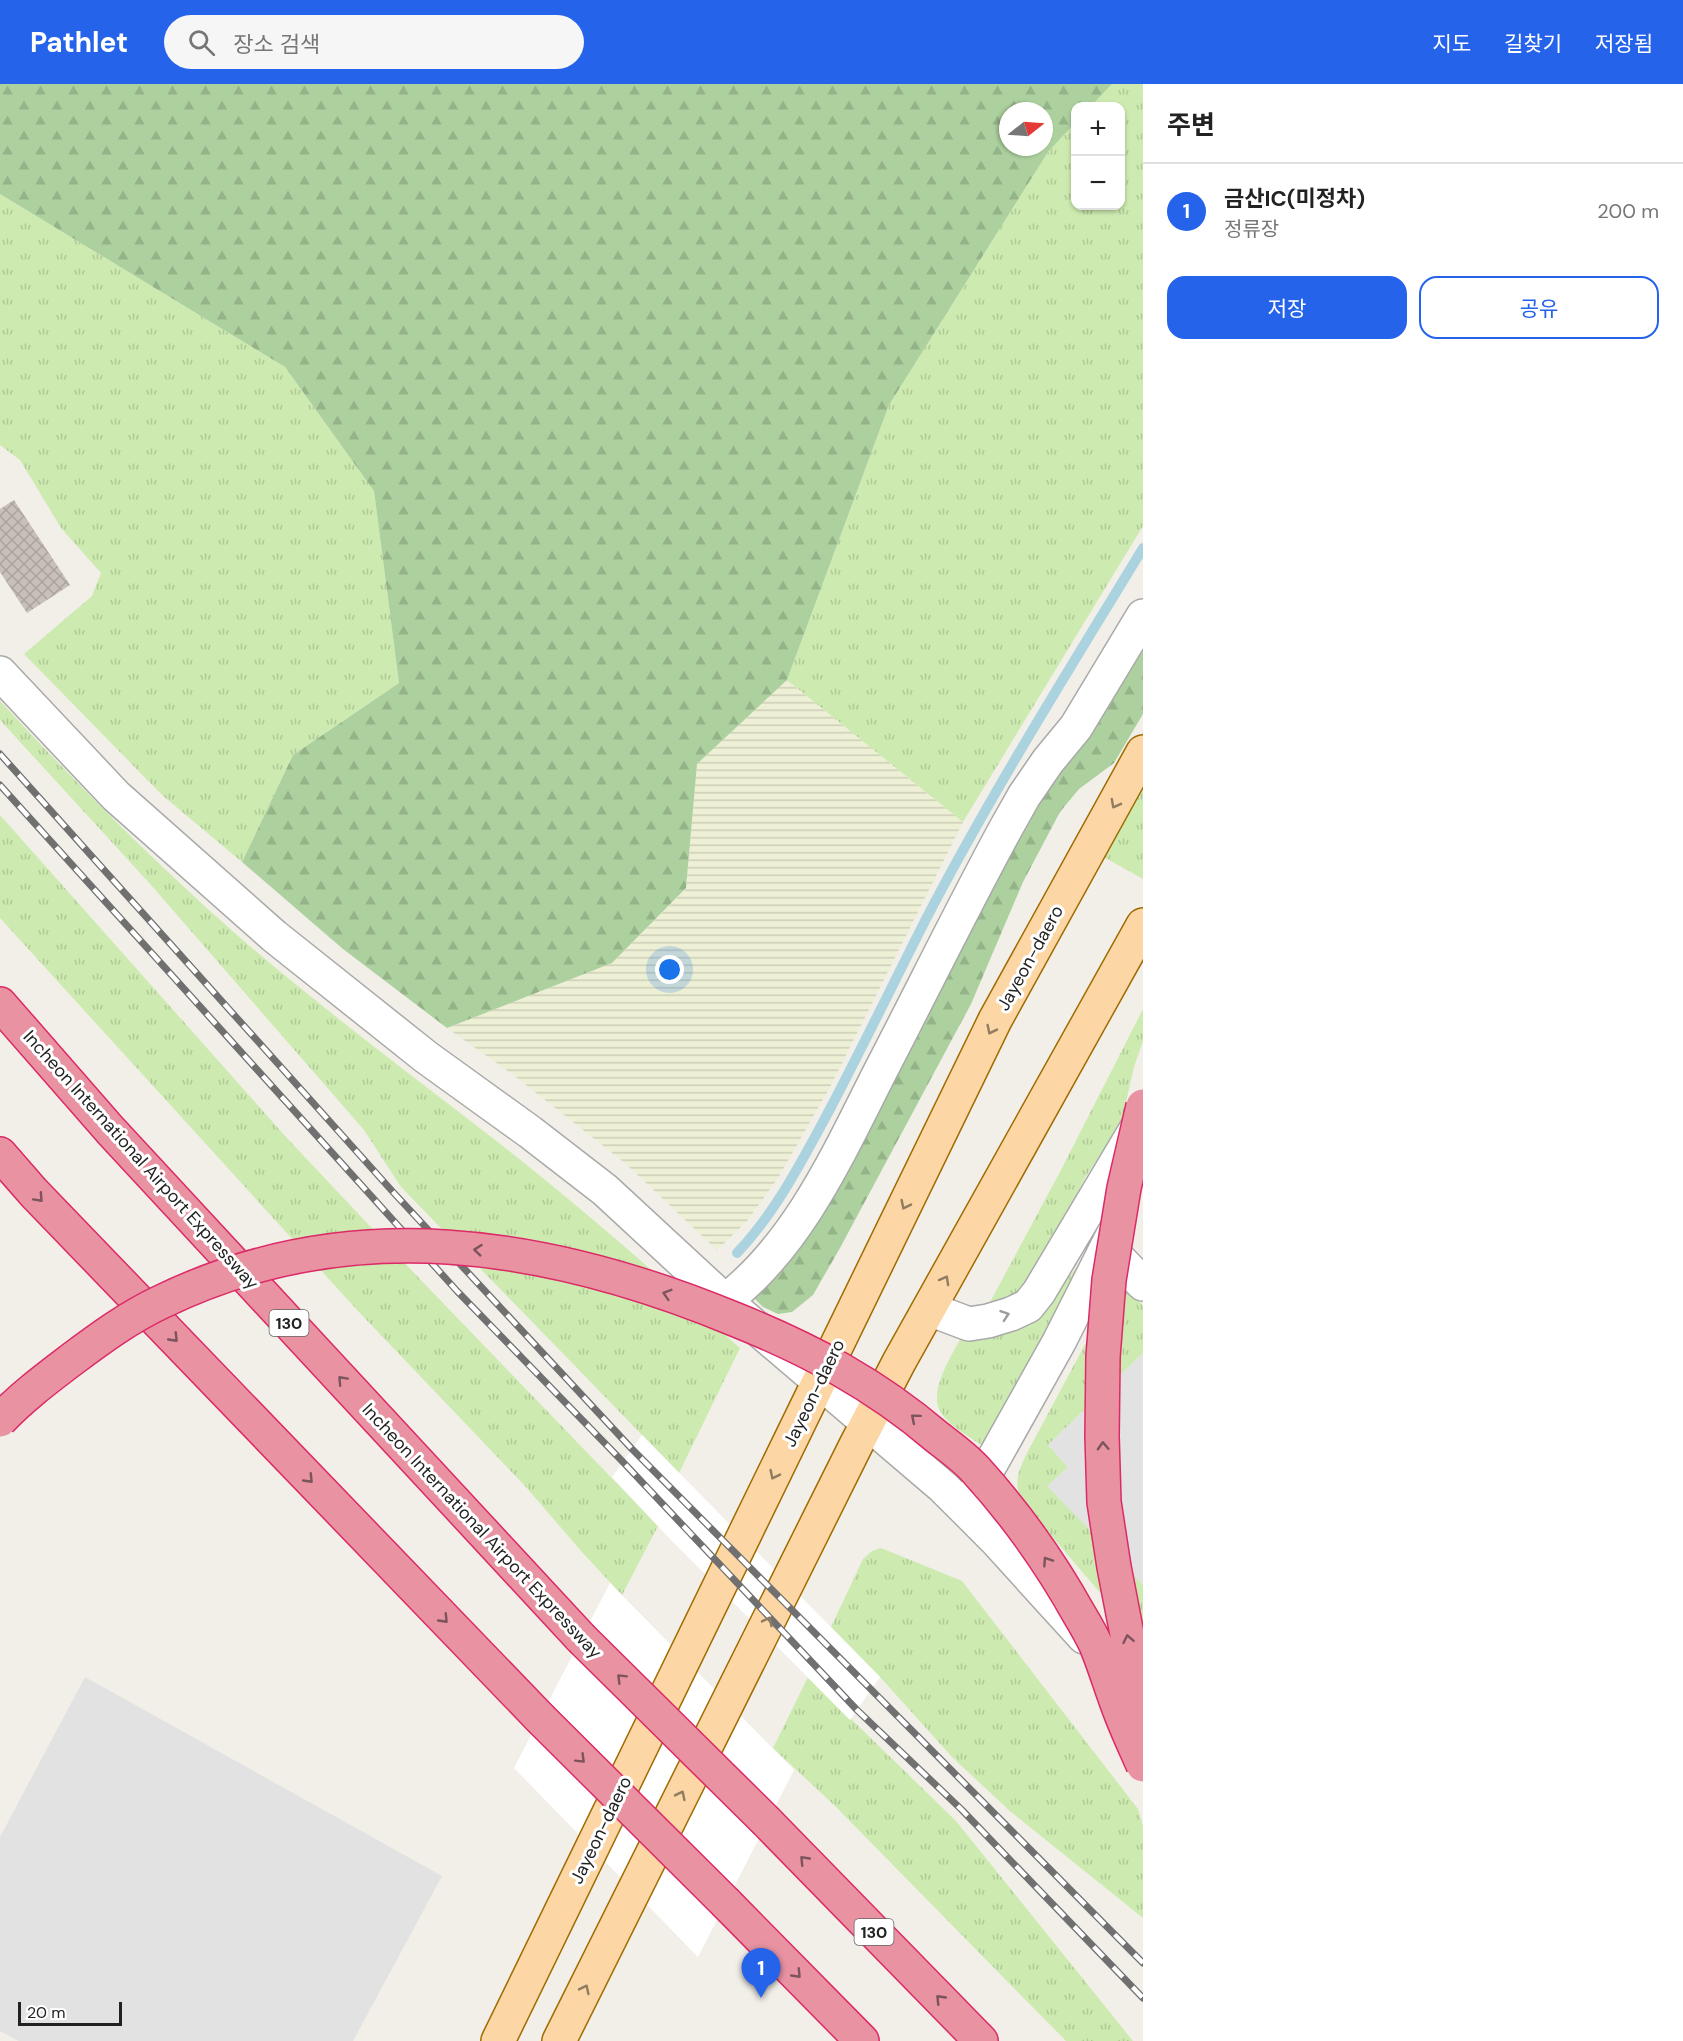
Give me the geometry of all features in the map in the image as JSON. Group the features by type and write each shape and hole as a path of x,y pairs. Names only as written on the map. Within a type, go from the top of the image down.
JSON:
{"highway":[{"name":"Incheon International Airport Expressway","path":"0,1004 111,1131 581,1638 767,1822 981,2041"},
{"path":"1143,1106 1124,1188 1109,1280 1103,1357 1102,1436 1104,1502 1114,1568 1143,1718"},
{"path":"0,1154 42,1202 540,1718 862,2041"},
{"path":"0,1420 19,1400 98,1340 159,1302 258,1265 314,1252 388,1245 455,1247 519,1254 603,1274 691,1301 773,1335 841,1368 906,1411 973,1467 1026,1531 1063,1585 1095,1643 1124,1722 1143,1765"}],"main road":[{"name":"Jayeon-daero","path":"498,2041 995,1020 1143,752"},
{"path":"559,2041 867,1423 1143,925"}],"street":[{"path":"725,1301 756,1274 811,1202 1024,796 1048,761 1076,727 1143,616"},
{"path":"0,673 116,795 274,936 426,1057 605,1190 725,1301 966,1508 1143,1700"},
{"path":"929,1309 969,1324 996,1319 1028,1306 1039,1292 1133,1133 1143,1126"},
{"path":"966,1508 1059,1342 1123,1252 1143,1176"},
{"path":"1123,1252 1143,1284"}],"green space":[{"path":"0,84 1112,84 1095,102 1071,102 1071,127 1053,147 1053,102 999,102 999,156 1045,156 889,405 787,680 697,764 686,888 612,963 447,1028 343,949 242,862 293,755 399,683 374,491 285,367 0,194"},
{"path":"1112,84 1143,84 1143,526 963,822 787,680 889,405 1045,156 1053,156 1053,147 1071,127 1071,210 1125,210 1125,102 1095,102"},
{"path":"0,194 285,367 374,491 399,683 293,755 242,862 162,795 24,654 92,596 101,573 61,528 20,460 0,445"},
{"path":"1143,635 1143,714 1114,763 1079,789 1060,812 1023,882 971,1004 813,1295 792,1312 778,1314 763,1307 753,1297 984,888"},
{"path":"787,680 963,822 830,1087 778,1178 747,1221 717,1250 625,1163 512,1074 447,1028 612,963 686,889 697,764"},
{"path":"0,701 111,817 228,927 328,1010 561,1193 740,1348 679,1473 401,1187 364,1130 151,885 0,720"},
{"path":"1143,785 1143,879 1102,856"},
{"path":"0,815 286,1137 658,1526 622,1595 526,1487 357,1310 0,918"},
{"path":"1143,1009 1143,1041 1134,1067 1121,1124 1086,1176 1025,1296 988,1306 1062,1168"},
{"path":"1091,1249 983,1446 951,1424 938,1406 939,1386 952,1353 962,1336 989,1338 1005,1334 1021,1326 1059,1290"},
{"path":"1118,1288 1129,1289 1143,1306 1143,1353 1048,1445 1068,1467 1048,1486 1143,1585 1143,1643 1026,1506 1018,1486 1019,1474 1027,1453 1113,1292"},
{"path":"881,1548 962,1581 1138,1809 1143,1826 1143,1918 1011,1812 952,1757 880,1677 831,1627 863,1559 872,1551"},
{"path":"808,1677 956,1821 1133,2041 1066,2041 835,1806 773,1748"}],"shaded area":[{"path":"1143,1353 1143,1585 1047,1486 1068,1467 1048,1445"},
{"path":"85,1677 442,1876 353,2041 19,2041 0,2031 0,1837"}],"pier":[{"path":"642,1435 880,1677 850,1720 670,1539 612,1477"},
{"path":"610,1583 794,1770 698,1957 514,1768"}],"building":[{"path":"14,500 70,585 27,613 0,572 0,509"}],"waterway":[{"path":"737,1253 764,1220 799,1166 977,825 1143,548"}],"railway":[{"path":"0,754 393,1192 632,1449 1143,1963"},
{"path":"0,785 457,1291 623,1462 857,1710 961,1809 1143,1998"}],"place":[{"name":"금산IC(미정차)","path":"761,1998"}]}
